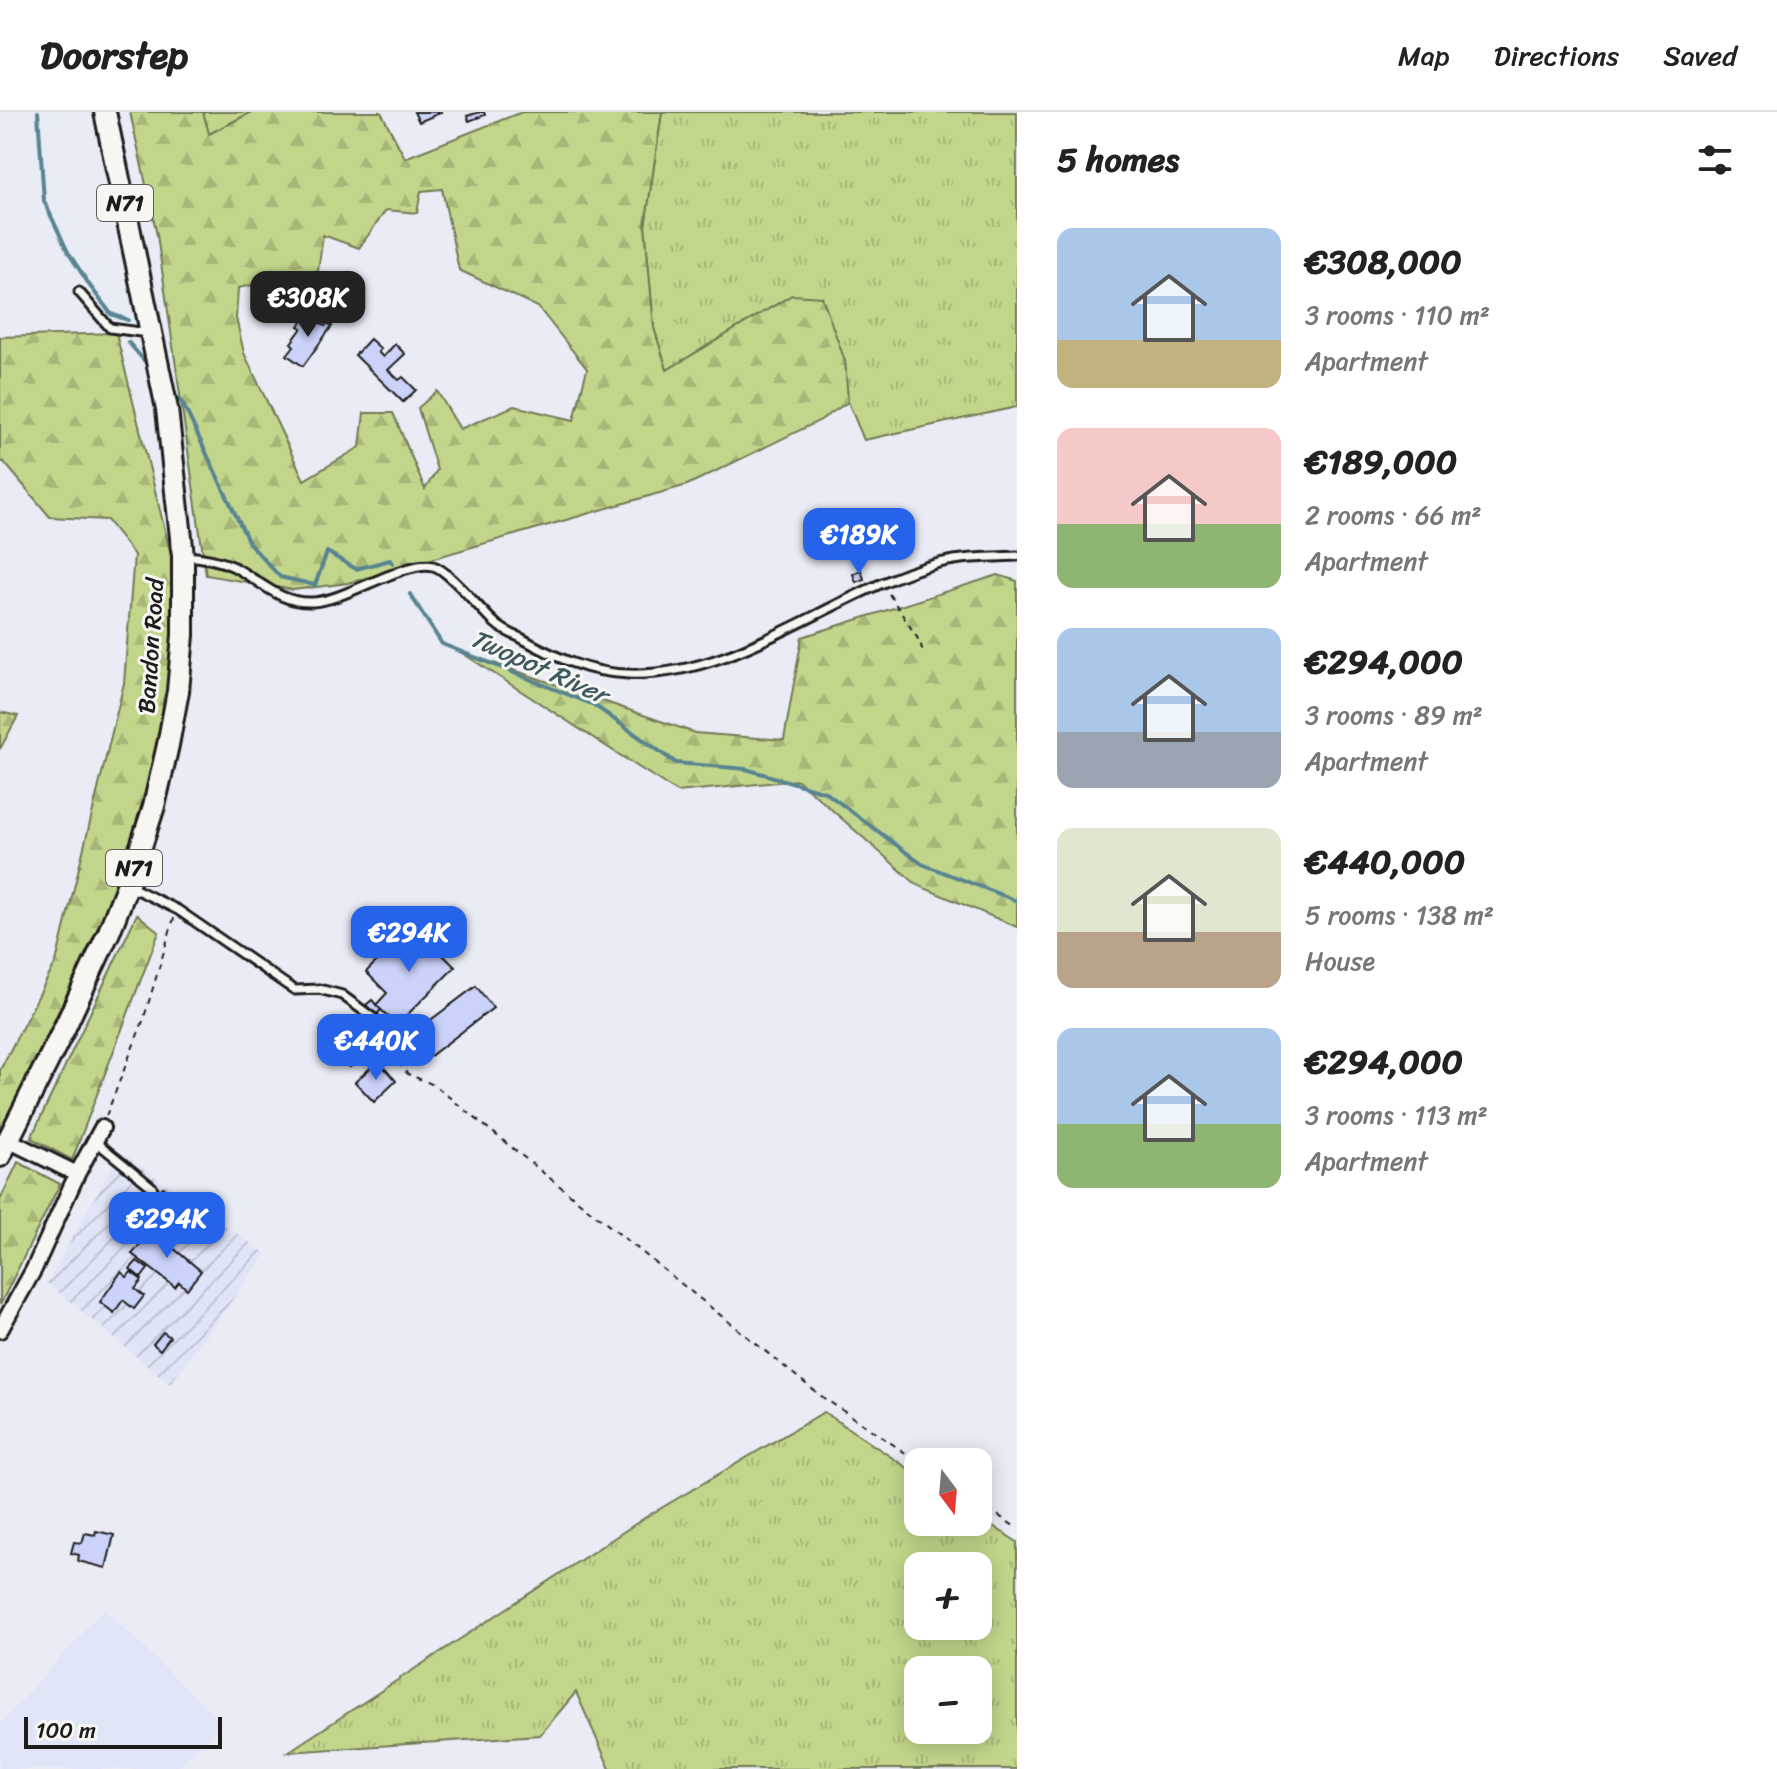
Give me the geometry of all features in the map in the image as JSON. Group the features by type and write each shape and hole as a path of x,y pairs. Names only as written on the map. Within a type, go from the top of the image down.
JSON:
{"main road":[{"name":"Bandon Road","path":"4,1148 64,1029 127,885 154,806 178,691 183,635 183,556 167,409 105,112"}],"street":[{"path":"0,1330 34,1269 98,1135"},
{"path":"4,1148 77,1174"}],"lane":[{"path":"79,292 110,328 152,334"},
{"path":"183,556 210,558 233,567 286,600 314,602 414,566 434,566 497,626 580,666 627,674 669,673 707,663 759,642 880,584 940,563 1017,556"},
{"path":"127,885 178,910 295,990 319,989 342,995 395,1034"},
{"path":"98,1135 152,1187 165,1214 188,1233"}],"path":[{"path":"880,584 920,642 924,656"},
{"path":"98,1135 143,1021 172,922"},
{"path":"395,1034 389,1053 408,1074 434,1085 821,1396 904,1452"},
{"path":"992,1511 1017,1528"}],"shaded area":[{"path":"120,1152 266,1254 170,1384 47,1283"},
{"path":"104,1609 223,1724 175,1769 0,1769 0,1724"}],"green space":[{"path":"130,112 203,112 209,134 252,112 381,112 405,158 522,112 662,112 645,226 654,328 667,370 792,295 822,297 845,361 848,402 819,421 687,485 348,583 293,590 206,575 157,235","holes":["442,189 459,270 538,307 587,369 574,420 514,406 460,429 437,391 418,408 437,470 425,489 393,413 364,413 360,447 304,480 244,353 236,318 238,288 318,271 323,235 359,248 386,210 417,213 421,191"]},
{"path":"203,112 252,112 209,134"},
{"path":"662,112 1017,112 1017,407 864,440 848,402 845,361 792,295 667,370 654,328 645,226"},
{"path":"116,333 175,571 167,710 122,880 0,1132 0,1070 56,962 124,683 134,555 107,520 50,517 0,461 0,337"},
{"path":"998,575 1017,581 1017,927 917,885 798,780 677,792 459,651 695,733 784,740 802,637"},
{"path":"0,712 18,716 0,749"},
{"path":"137,914 159,932 72,1160 31,1138"},
{"path":"18,1162 60,1184 0,1305 0,1200"},
{"path":"824,1412 904,1466 904,1536 992,1536 992,1525 1017,1542 1017,1769 610,1769 576,1692 540,1735 288,1752 646,1517"}],"building":[{"path":"414,112 442,112 419,122"},
{"path":"480,112 485,115 469,121 467,116"},
{"path":"310,311 325,326 327,323 332,326 303,366 287,355 302,328 299,326"},
{"path":"370,339 381,349 378,352 383,357 395,344 405,354 388,370 399,380 403,377 416,390 403,402 355,355"},
{"path":"861,570 864,579 856,582 853,574"},
{"path":"413,925 455,967 397,1025 376,1005 387,993 366,972"},
{"path":"476,986 493,1008 429,1057 412,1034"},
{"path":"372,1000 381,1010 376,1015 366,1005"},
{"path":"356,1029 370,1043 350,1067 333,1050"},
{"path":"378,1061 396,1081 374,1102 355,1082"},
{"path":"163,1187 202,1218 199,1222 203,1225 196,1232 167,1208 170,1204 158,1193"},
{"path":"141,1192 155,1203 142,1220 127,1208"},
{"path":"157,1234 163,1238 170,1234 177,1240 172,1247 201,1271 187,1289 179,1282 175,1287 132,1254 148,1235 154,1239"},
{"path":"137,1261 148,1269 141,1278 130,1269"},
{"path":"121,1272 127,1277 131,1272 142,1280 135,1289 144,1296 134,1309 123,1300 114,1313 100,1302"},
{"path":"163,1332 170,1337 160,1350 153,1344"},
{"path":"96,1531 114,1535 106,1568 78,1561 79,1555 71,1553 74,1542 82,1543 85,1533 95,1535"}],"waterway":[{"name":"Twopot River","path":"38,112 44,201 68,252 90,286 111,314 128,320"},
{"name":"Twopot River","path":"128,342 148,365"},
{"name":"Twopot River","path":"174,394 183,404 249,543 280,577 315,585 327,552 356,569 390,560 393,563"},
{"name":"Twopot River","path":"410,594 442,644 594,705 676,763 746,769 825,792 922,864 1017,901"}]}
